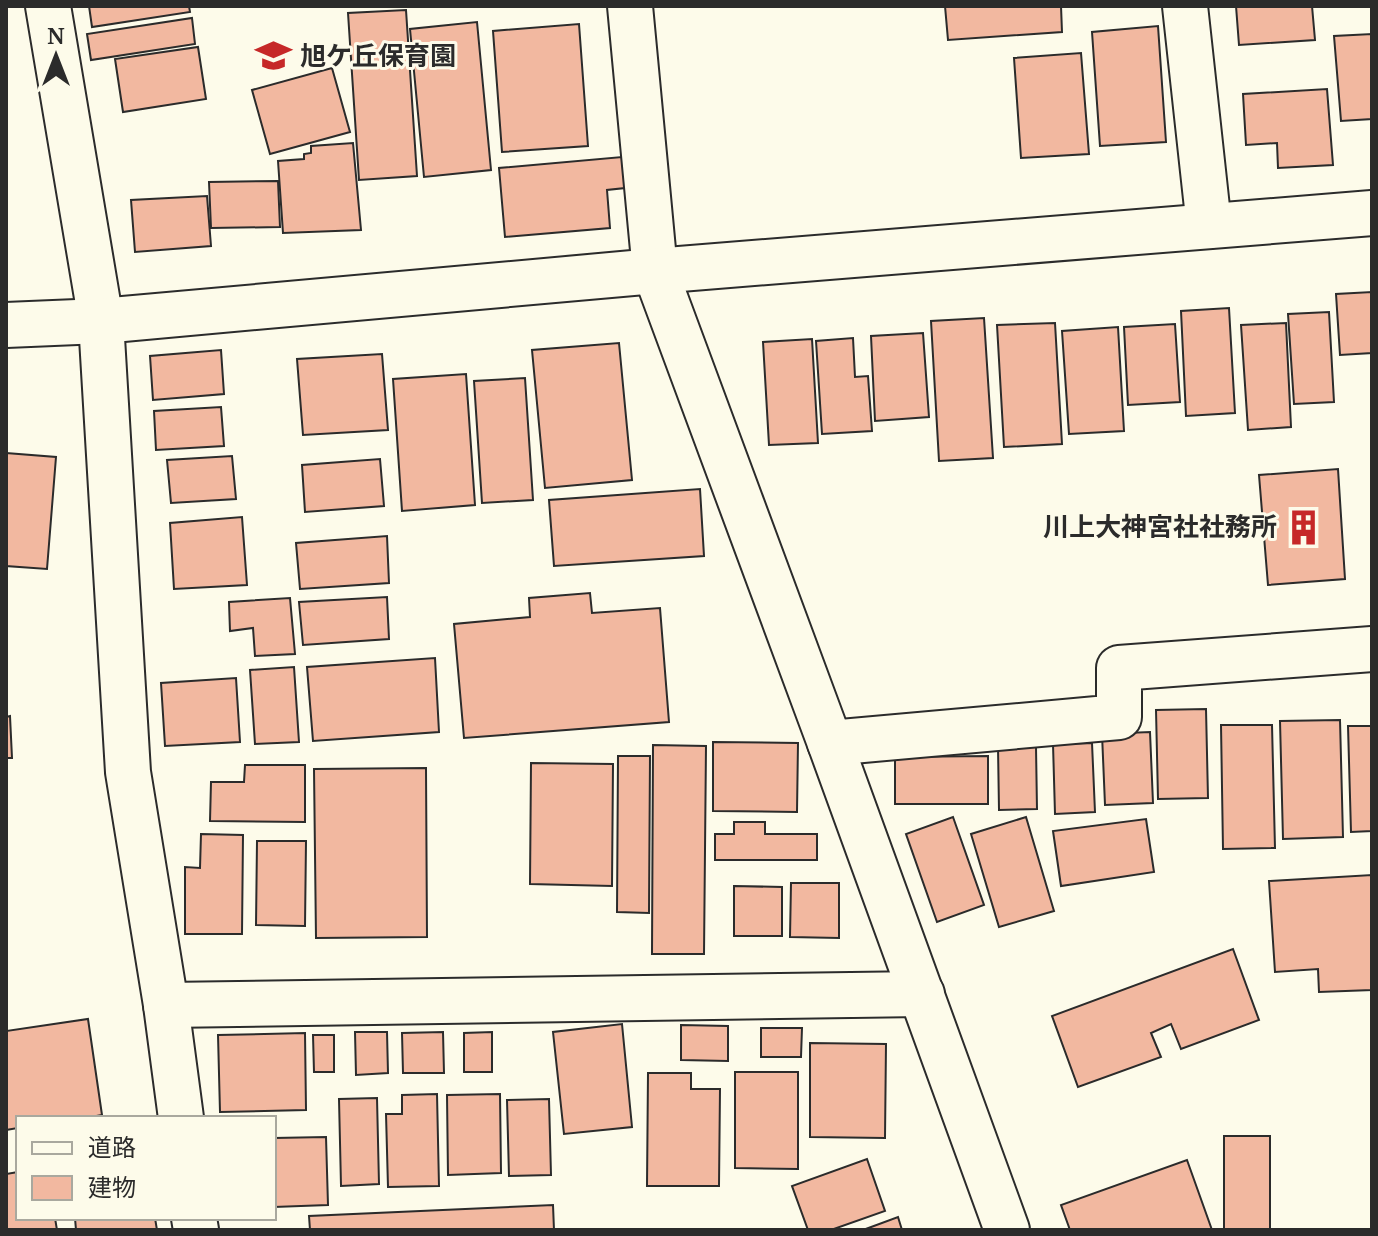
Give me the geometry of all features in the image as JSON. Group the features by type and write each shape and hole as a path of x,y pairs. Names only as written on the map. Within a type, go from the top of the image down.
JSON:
{"street":[{"path":"48,6 101,321 128,772 181,1116"},
{"path":"630,6 655,271 1007,1230"},
{"path":"1185,6 1209,226"},
{"path":"6,325 101,321 655,271 1372,213"},
{"path":"830,743 1119,717 1119,668 1372,649"},
{"path":"166,1005 922,994"}],"building":[{"path":"89,6 189,6 190,12 92,27"},
{"path":"945,6 1061,6 1062,32 948,40"},
{"path":"1236,6 1312,6 1315,40 1239,45"},
{"path":"406,10 417,176 359,180 348,13"},
{"path":"192,18 195,44 91,60 87,34"},
{"path":"477,22 491,170 424,177 410,29"},
{"path":"579,24 588,146 502,152 493,31"},
{"path":"1158,26 1166,142 1100,146 1092,32"},
{"path":"1372,34 1372,119 1341,121 1334,36"},
{"path":"198,47 206,99 123,112 115,59"},
{"path":"1081,53 1089,154 1021,158 1014,58"},
{"path":"332,68 350,132 270,154 252,90"},
{"path":"1327,89 1333,165 1278,168 1277,143 1246,145 1243,94"},
{"path":"353,143 361,230 283,233 278,161 304,159 304,154 311,153 311,146"},
{"path":"622,157 625,188 607,190 610,228 505,237 499,168"},
{"path":"278,181 280,227 211,228 209,182"},
{"path":"207,196 211,246 135,252 131,200"},
{"path":"1372,292 1372,353 1340,355 1336,294"},
{"path":"1229,308 1235,413 1186,416 1181,311"},
{"path":"1329,312 1334,402 1294,404 1288,314"},
{"path":"984,318 993,458 939,461 931,321"},
{"path":"1055,323 1062,444 1004,447 997,325"},
{"path":"1286,323 1291,427 1248,430 1241,325"},
{"path":"1175,324 1180,402 1128,405 1124,327"},
{"path":"1118,327 1124,431 1069,434 1062,331"},
{"path":"923,333 929,417 875,421 871,336"},
{"path":"853,338 855,377 868,376 872,431 822,434 816,341"},
{"path":"812,339 818,443 769,445 763,342"},
{"path":"619,343 632,480 545,488 532,350"},
{"path":"221,350 224,394 153,400 150,356"},
{"path":"382,354 388,430 303,435 297,359"},
{"path":"466,374 475,505 402,511 393,379"},
{"path":"525,378 533,500 482,503 474,381"},
{"path":"221,407 224,446 156,450 154,411"},
{"path":"6,453 56,457 47,569 6,566"},
{"path":"232,456 236,499 171,503 167,460"},
{"path":"380,459 384,506 305,512 302,465"},
{"name":"川上大神宮社社務所","path":"1338,469 1345,579 1268,585 1259,475"},
{"path":"700,489 704,556 554,566 549,500"},
{"path":"242,517 247,585 174,589 170,523"},
{"path":"387,536 389,583 300,589 296,543"},
{"path":"590,593 592,613 660,608 669,722 464,738 454,624 530,617 529,598"},
{"path":"387,597 389,639 303,645 299,602"},
{"path":"290,598 295,654 255,656 253,628 230,631 229,602"},
{"path":"435,658 439,732 313,741 307,667"},
{"path":"294,667 299,742 255,744 250,670"},
{"path":"236,678 240,742 165,746 161,683"},
{"path":"1206,709 1208,798 1158,799 1156,710"},
{"path":"10,716 12,758 6,758 6,717"},
{"path":"1340,720 1343,837 1283,839 1280,721"},
{"path":"1221,725 1272,725 1275,848 1223,849"},
{"path":"1348,726 1372,726 1372,831 1351,832"},
{"path":"1150,732 1153,803 1105,805 1102,734"},
{"path":"713,742 798,743 797,812 713,811"},
{"path":"1092,743 1095,812 1055,814 1053,744"},
{"path":"653,745 706,746 704,954 652,954"},
{"path":"998,747 1036,747 1037,809 999,810"},
{"path":"618,756 650,756 649,913 617,912"},
{"path":"988,756 988,804 895,804 895,757"},
{"path":"531,763 613,764 612,886 530,884"},
{"path":"245,765 305,765 305,822 210,821 211,782 244,782"},
{"path":"426,768 427,937 316,938 314,769"},
{"path":"953,817 984,905 937,922 906,834"},
{"path":"1026,817 1054,911 999,927 971,834"},
{"path":"1146,819 1154,872 1061,886 1053,831"},
{"path":"734,822 765,822 765,834 817,834 817,860 715,860 715,834 734,834"},
{"path":"201,834 243,835 242,934 185,934 185,867 200,868"},
{"path":"257,841 306,841 305,926 256,925"},
{"path":"1372,875 1372,990 1319,992 1318,969 1275,972 1269,881"},
{"path":"791,883 839,883 839,938 790,937"},
{"path":"734,886 782,887 782,936 734,936"},
{"path":"1233,949 1259,1020 1181,1049 1171,1024 1151,1033 1161,1057 1078,1087 1052,1016"},
{"path":"88,1019 102,1115 16,1116 16,1128 6,1130 6,1031"},
{"path":"622,1024 632,1127 564,1134 553,1032"},
{"path":"681,1025 728,1026 728,1061 681,1060"},
{"path":"761,1028 802,1028 801,1057 761,1057"},
{"path":"355,1032 387,1032 388,1073 356,1075"},
{"path":"443,1032 444,1073 403,1073 402,1033"},
{"path":"492,1032 492,1072 464,1072 464,1033"},
{"path":"305,1033 306,1110 220,1112 218,1035"},
{"path":"313,1035 334,1035 334,1072 314,1072"},
{"path":"810,1043 886,1044 885,1138 810,1137"},
{"path":"735,1072 798,1072 798,1169 735,1168"},
{"path":"648,1073 691,1073 691,1089 720,1089 719,1186 647,1186"},
{"path":"437,1094 439,1186 388,1187 386,1114 402,1114 402,1095"},
{"path":"500,1094 501,1173 448,1175 447,1095"},
{"path":"377,1098 379,1184 341,1186 339,1099"},
{"path":"549,1099 551,1175 509,1176 507,1100"},
{"path":"1224,1136 1270,1136 1270,1230 1224,1230"},
{"path":"326,1137 328,1205 276,1207 276,1138"},
{"path":"867,1159 885,1211 831,1230 808,1230 792,1186"},
{"path":"1187,1160 1212,1230 1070,1230 1061,1205"},
{"path":"16,1172 16,1220 55,1220 57,1230 6,1230 6,1174"},
{"path":"553,1205 554,1230 310,1230 309,1216"},
{"path":"898,1217 902,1230 863,1230"},
{"path":"75,1220 155,1220 157,1230 76,1230"}],"place":[{"name":"旭ケ丘保育園","path":"274,56"},
{"name":"川上大神宮社社務所","path":"1303,527"}]}
